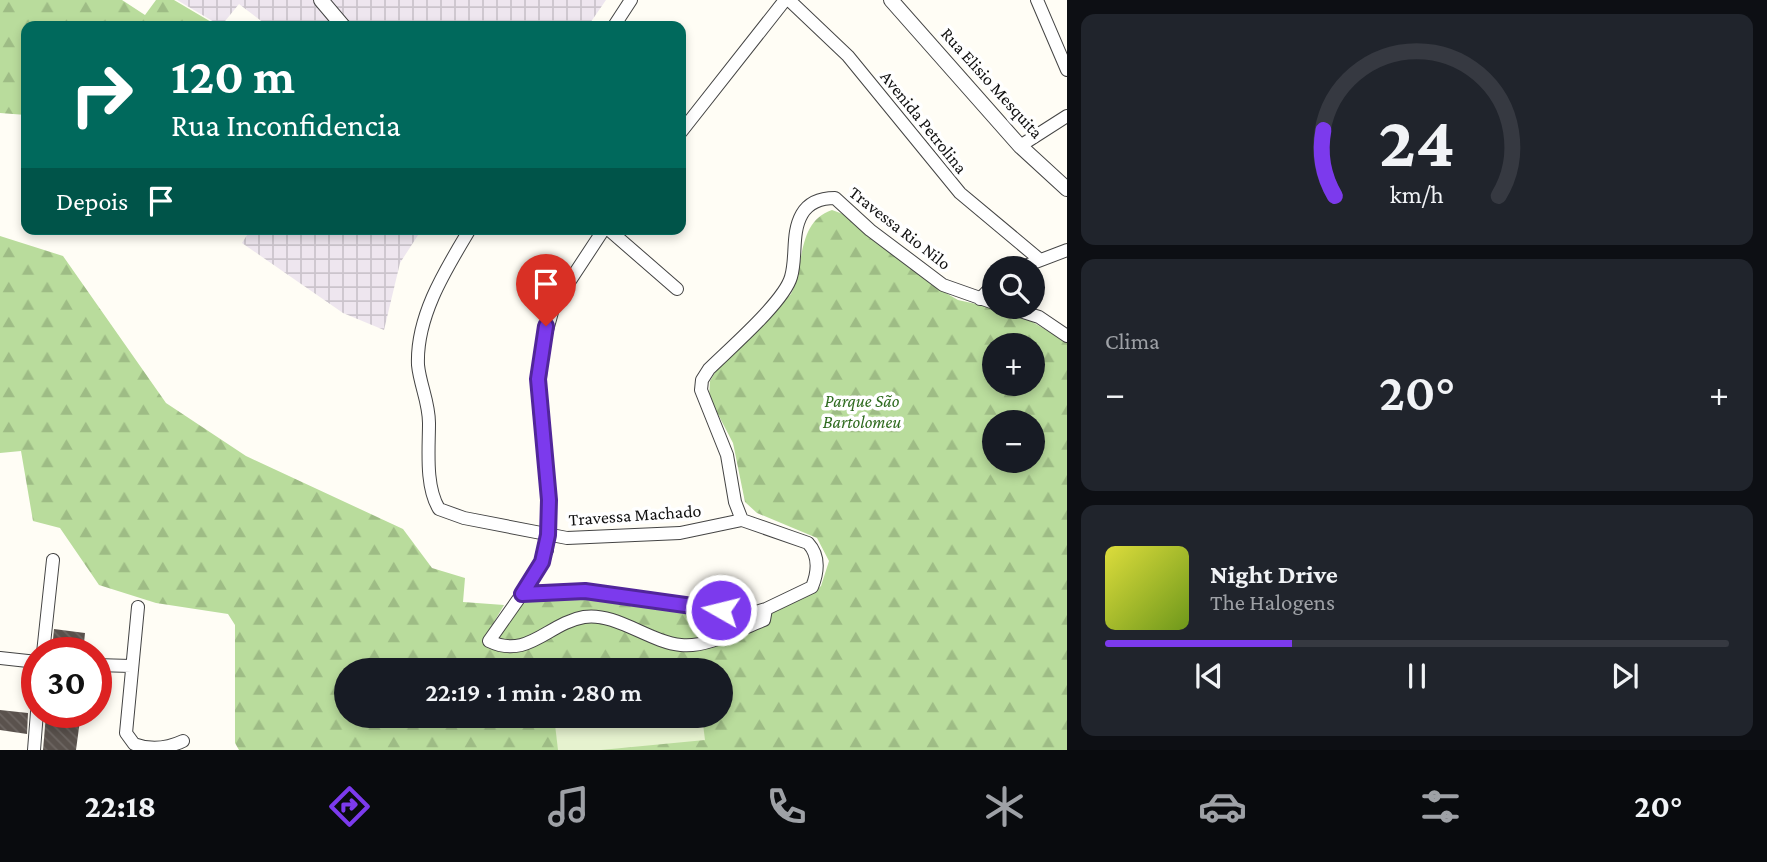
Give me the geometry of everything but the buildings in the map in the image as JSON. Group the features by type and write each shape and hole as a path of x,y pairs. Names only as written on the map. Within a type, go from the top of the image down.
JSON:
{"street":[{"path":"321,0 339,21"},
{"path":"617,21 631,0"},
{"path":"686,126 787,0"},
{"name":"Avenida Petrolina","path":"787,0 848,56 960,192 1035,256"},
{"name":"Rua Elisio Mesquita","path":"891,0 1020,146 1064,182"},
{"path":"1037,0 1067,70"},
{"path":"1020,146 1067,116"},
{"name":"Travessa Rio Nilo","path":"742,520 734,502 727,455 702,396 702,380 709,369 766,312 791,279 796,232 802,213 813,203 835,198 870,230 943,285 980,299"},
{"name":"Travessa Machado","path":"466,235 444,272 419,348 421,384 428,400 432,487 439,509 448,514 548,535 587,538 680,533 742,520"},
{"path":"602,235 554,305 541,352 539,406 549,500 548,535 542,562 489,641 521,646 538,640 566,623 596,617 643,635 691,645 764,620 766,609"},
{"path":"613,235 677,289"},
{"path":"1045,257 1067,250"},
{"path":"1042,319 1067,336"},
{"path":"522,594 585,591 748,614 766,609 812,587 817,575 815,551 808,543 742,520"},
{"path":"45,637 52,560"},
{"path":"138,607 126,724 129,740 149,748 183,741"},
{"path":"0,658 21,660"},
{"path":"112,665 131,666"},
{"path":"33,750 35,728"}],"shaded area":[{"path":"177,0 606,0 591,21 261,21 239,4 225,21 213,21"},
{"path":"247,235 418,235 400,263 384,330 343,313 242,243"}],"green space":[{"path":"0,0 122,0 145,15 156,0 174,0 210,21 21,21 21,115 0,113"},
{"name":"Parque São Bartolomeu","path":"832,210 843,214 932,285 958,300 982,305 982,319 1027,319 1067,342 1067,750 239,750 235,743 235,625 228,614 156,603 99,585 60,528 33,521 21,451 0,453 0,236 63,256 166,403 246,456 403,529 432,568 465,578 463,602 504,605 490,629 521,601 575,594 752,617 813,593 821,586 829,561 817,538 757,513 745,502 733,443 709,397 710,381 717,369 791,294 803,246 812,224"},
{"path":"555,728 704,728 705,740 601,750 558,750"}],"route":[{"path":"546,326 538,379 549,500 547,550 522,594 585,591 721,610"}]}
